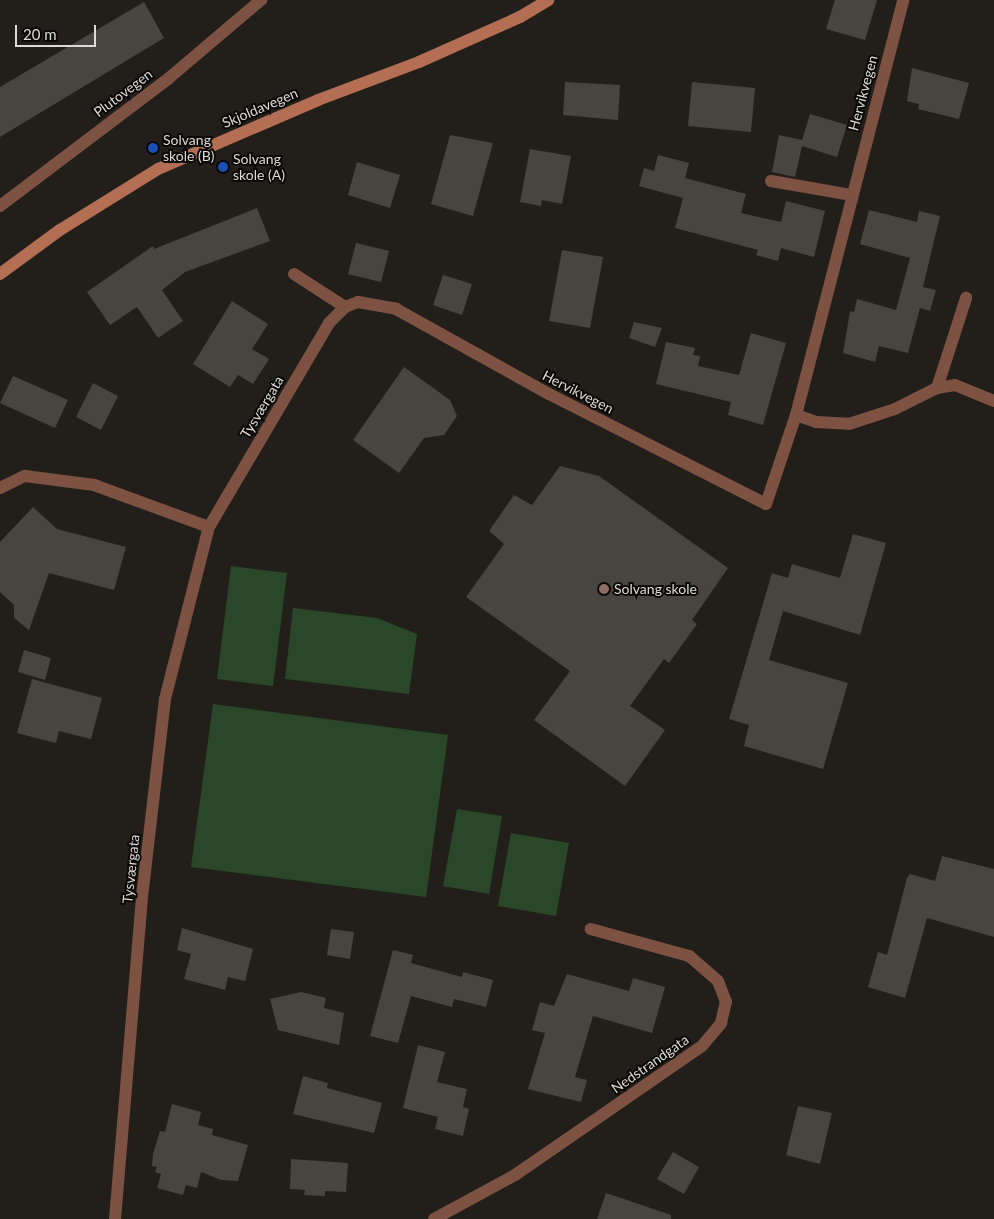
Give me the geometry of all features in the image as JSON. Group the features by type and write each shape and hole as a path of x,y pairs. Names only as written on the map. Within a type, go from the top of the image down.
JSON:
{"main road":[{"name":"Skjoldavegen","path":"0,274 60,230 158,169 318,100 419,62 520,17 548,0"}],"street":[{"name":"Plutovegen","path":"0,206 169,78 260,0"},
{"name":"Hervikvegen","path":"345,306 370,302 396,309 549,394 766,504 796,415 851,195 903,0"},
{"path":"771,181 851,195"},
{"path":"294,274 345,306"},
{"path":"937,388 966,298"},
{"name":"Tysværgata","path":"115,1219 143,889 165,699 209,527 329,323 345,306"},
{"path":"796,415 816,422 849,424 896,408 937,388 955,385 994,401"},
{"path":"0,488 24,476 94,485 209,527"},
{"name":"Nedstrandgata","path":"434,1219 515,1175 702,1046 721,1023 726,1002 718,981 689,956 591,929"}],"green space":[{"path":"231,566 287,573 273,686 217,679"},
{"path":"293,608 377,618 417,634 409,694 285,679"},
{"path":"213,704 448,735 426,897 191,867"},
{"path":"457,809 502,816 489,894 443,886"},
{"path":"511,833 569,843 556,916 498,906"}],"building":[{"path":"835,0 877,0 865,40 826,29"},
{"path":"144,2 164,38 0,137 0,87"},
{"path":"912,68 969,83 959,119 918,109 919,104 907,101"},
{"path":"565,82 620,85 618,120 563,115"},
{"path":"692,82 755,88 751,132 688,126"},
{"path":"810,114 847,125 837,157 802,146 795,177 772,172 779,135 802,140"},
{"path":"450,135 493,143 473,216 431,204"},
{"path":"530,149 571,156 562,204 542,200 541,206 520,202"},
{"path":"658,155 689,163 685,178 746,194 741,213 781,222 786,201 825,211 814,257 781,248 778,261 756,255 758,250 675,228 683,198 639,186 644,168 654,171"},
{"path":"357,162 400,175 390,208 348,195"},
{"path":"257,208 270,241 185,272 162,290 183,321 158,338 137,307 110,325 87,292 153,246 154,249"},
{"path":"869,210 917,222 919,211 940,216 923,287 936,290 930,311 920,308 908,353 879,346 875,362 843,353 850,311 854,312 857,299 896,310 910,258 860,244"},
{"path":"356,243 389,251 381,282 348,274"},
{"path":"562,250 603,257 590,328 549,321"},
{"path":"443,275 472,284 462,315 433,305"},
{"path":"232,301 268,324 252,349 269,359 253,384 238,375 230,387 193,364"},
{"path":"634,322 662,328 655,347 629,338"},
{"path":"751,333 786,343 763,425 728,415 731,402 656,384 666,342 695,348 693,355 700,356 698,366 739,375"},
{"path":"404,367 450,400 457,416 444,435 424,438 399,473 353,440"},
{"path":"13,376 68,400 55,428 0,403"},
{"path":"93,383 118,396 101,430 76,417"},
{"path":"560,466 599,476 728,568 692,620 697,624 669,663 664,659 630,706 665,730 625,786 534,720 570,671 466,597 504,544 489,531 514,495 532,505"},
{"path":"33,507 57,529 126,547 114,590 49,573 29,630 14,618 14,605 0,592 0,542"},
{"path":"853,534 886,543 860,635 783,611 769,660 848,683 823,769 744,746 749,725 729,719 772,573 788,578 792,564 840,578"},
{"path":"24,650 51,658 45,680 18,672"},
{"path":"32,679 102,698 91,739 59,731 56,743 17,733"},
{"path":"942,856 994,869 994,937 927,918 905,998 868,987 878,952 887,955 907,878 910,874 935,881"},
{"path":"182,928 253,949 245,981 228,977 225,990 184,979 191,954 177,950"},
{"path":"331,929 354,932 350,959 327,955"},
{"path":"393,950 413,955 411,963 462,977 463,972 493,980 486,1007 454,999 452,1007 411,996 398,1043 370,1036"},
{"path":"567,974 629,991 633,978 665,987 652,1033 593,1016 575,1077 587,1080 581,1102 528,1089 545,1033 532,1030 540,1002 554,1006"},
{"path":"301,992 326,998 324,1008 344,1013 339,1045 278,1030 270,999"},
{"path":"418,1045 445,1052 437,1082 467,1089 463,1107 469,1109 463,1136 435,1129 438,1117 403,1108"},
{"path":"303,1076 328,1083 327,1088 382,1103 374,1133 293,1114"},
{"path":"172,1104 201,1112 198,1125 213,1129 212,1135 248,1145 238,1181 221,1180 201,1172 197,1188 186,1185 183,1195 157,1188 161,1174 155,1172 157,1167 152,1166 153,1154 160,1131 165,1132"},
{"path":"798,1106 832,1113 820,1164 786,1155"},
{"path":"673,1152 699,1167 684,1194 657,1179"},
{"path":"291,1159 348,1163 346,1192 325,1191 325,1196 304,1195 305,1190 290,1189"},
{"path":"606,1193 671,1215 671,1219 597,1219"}],"place":[{"name":"Solvang skole (B)","path":"153,148"},
{"name":"Solvang skole (A)","path":"223,167"},
{"name":"Solvang skole","path":"604,589"}]}
